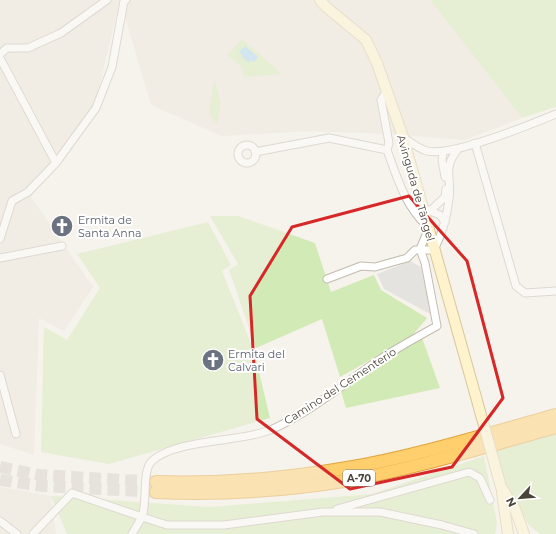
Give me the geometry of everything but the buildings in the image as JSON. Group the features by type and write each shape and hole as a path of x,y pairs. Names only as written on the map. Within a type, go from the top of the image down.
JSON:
{"highway":[{"name":"A-70","path":"556,415 393,458 347,468 266,479 205,482 156,487 234,492 280,489 338,482 404,467 556,427"}],"main road":[{"name":"Avinguda de Tàngel","path":"320,0 325,6 366,40 372,50 427,210 428,228 501,487"},
{"path":"501,487 508,534"},
{"path":"501,487 515,509 524,534"}],"street":[{"path":"0,54 7,48 28,48 61,33 107,0"},
{"path":"0,239 12,201 28,192 56,163 96,108 112,67 123,0"},
{"path":"0,58 56,163"},
{"path":"327,279 361,266 375,267 407,258 417,250 428,228 407,201 387,150 389,143 381,100 387,92"},
{"path":"403,137 426,151 443,153 556,114"},
{"path":"255,152 329,138 387,150"},
{"path":"475,143 516,286 525,293 556,291"},
{"path":"417,250 434,250 441,237 445,222 450,186 448,173 449,160 458,149"},
{"path":"427,210 445,197 446,182 442,160 443,153"},
{"path":"427,210 440,215 445,222"},
{"path":"0,258 62,246"},
{"name":"Camino del Cementerio","path":"142,517 146,508 146,467 153,460 177,448 231,439 274,428 326,398 380,359 436,326 424,263 417,250"},
{"path":"0,374 16,434"},
{"path":"328,512 469,472 480,478 490,500"},
{"path":"33,534 72,493 166,525 224,524 328,512 380,512 442,525 474,534"},
{"path":"132,534 142,517"},
{"path":"0,520 16,534"},
{"path":"442,525 456,534"}],"highlighted area":[{"path":"409,196 467,261 503,398 452,467 350,489 257,419 250,296 292,227"}],"shaded area":[{"path":"0,0 120,0 95,104 31,197 93,287 64,331 39,318 34,455 0,444"},
{"path":"120,0 430,0 522,118 465,140 389,134 309,131 222,136 151,105"},
{"path":"410,261 421,267 427,295 431,298 434,316 384,289 377,274"},
{"path":"0,487 51,496 56,534 0,534"}],"green space":[{"path":"430,0 556,0 556,107 522,118"},
{"path":"242,39 282,74 244,77 242,67 227,55"},
{"path":"215,81 221,104 217,124 209,115 213,83"},
{"path":"210,216 238,216 315,243 331,292 374,275 381,290 427,318 411,337 340,377 322,319 256,348 229,270 238,264"},
{"path":"208,222 231,265 222,271 254,351 270,418 109,464 41,452 44,327 67,340 100,288 77,254"},
{"path":"421,335 440,388 346,408 340,388"},
{"path":"556,432 556,534 540,534 528,524 507,485 502,482 494,448"},
{"path":"484,456 497,523 495,534 67,534 51,496 210,507 372,494"}],"water":[{"path":"245,46 258,57 254,62 251,60 249,63 241,56 242,55 239,52"}],"tunnel":[{"path":"0,467 39,475 156,482"},
{"path":"0,480 43,486 156,492"}],"place":[{"name":"Ermita de Santa Anna","path":"62,226"},
{"name":"Ermita del Calvari","path":"213,360"}]}
